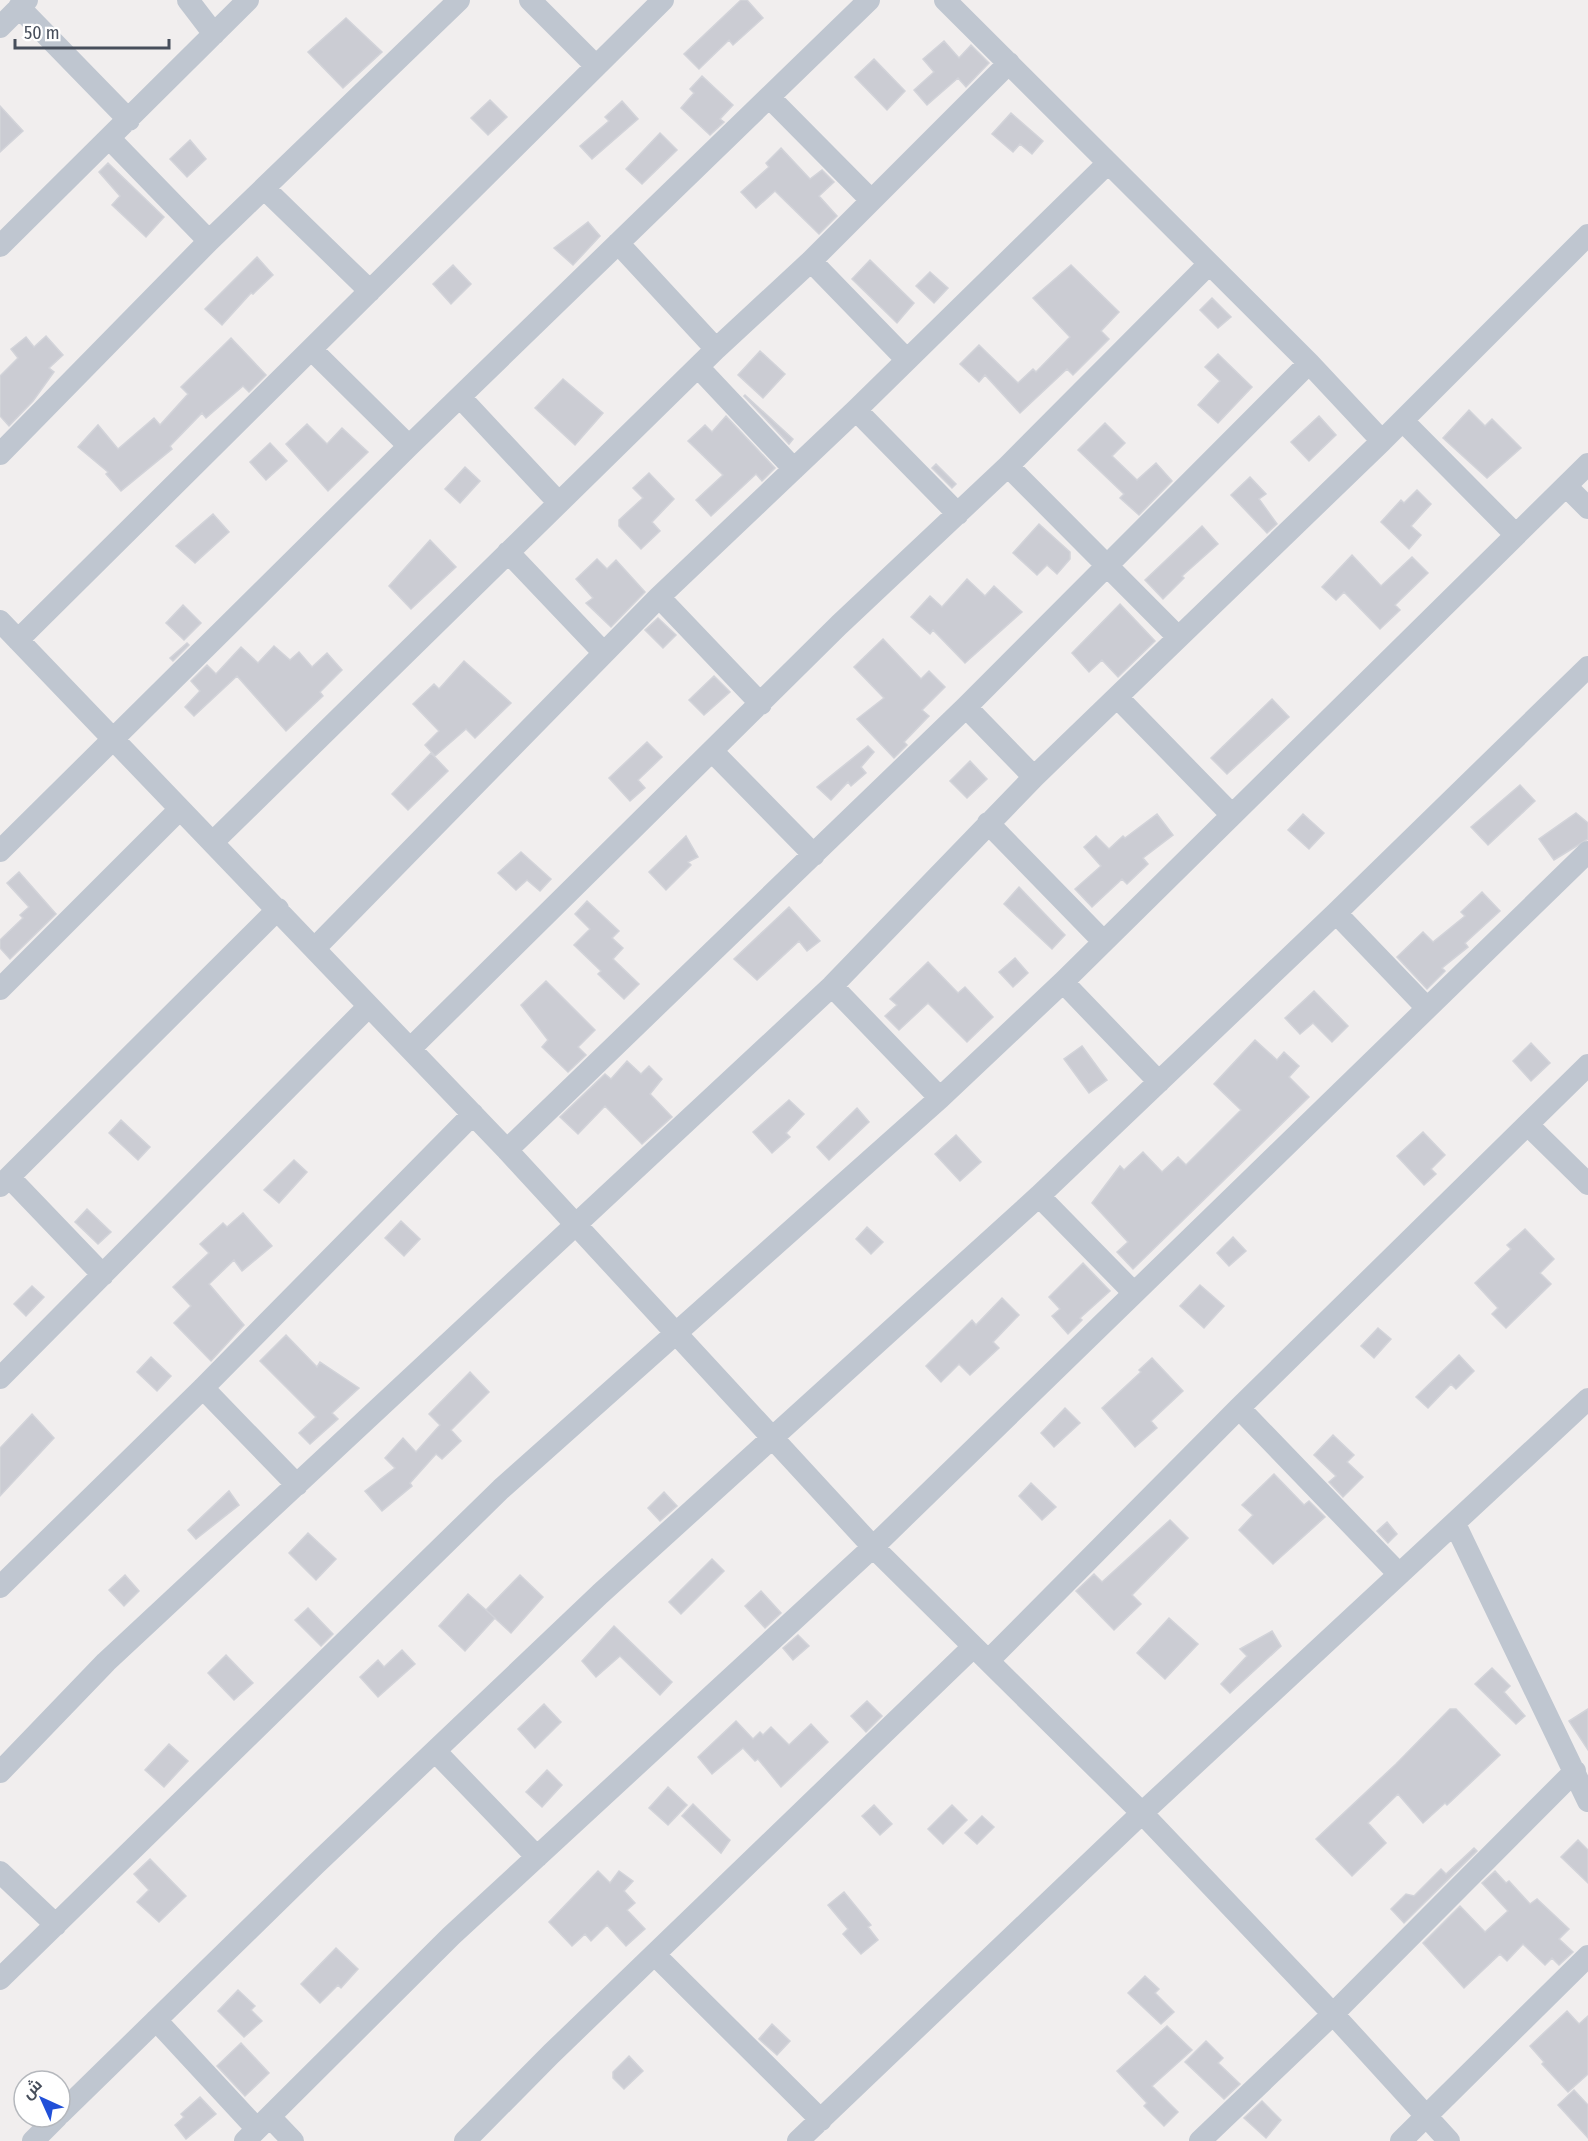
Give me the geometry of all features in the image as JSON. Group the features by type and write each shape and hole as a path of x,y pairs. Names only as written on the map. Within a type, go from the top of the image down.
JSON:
{"street":[{"path":"188,0 214,34"},
{"path":"0,246 248,0"},
{"path":"0,454 209,241 266,189 459,0"},
{"path":"530,0 596,66"},
{"path":"18,640 663,0"},
{"path":"0,851 409,446 869,0"},
{"path":"945,0 1309,363 1382,441"},
{"path":"10,14 129,120"},
{"path":"213,842 716,349 811,261 870,199 1009,63"},
{"path":"769,97 870,199"},
{"path":"110,139 209,241"},
{"path":"316,947 603,652 856,410 1108,163"},
{"path":"266,189 370,291"},
{"path":"0,1772 106,1662 832,986 1034,777 1177,636 1403,421 1588,235"},
{"path":"618,243 716,349"},
{"path":"811,261 907,360"},
{"path":"411,1048 839,625 1008,466 1209,264"},
{"path":"312,350 409,446"},
{"path":"507,1150 966,706 1309,363"},
{"path":"699,368 794,470"},
{"path":"460,397 559,503"},
{"path":"856,410 958,514"},
{"path":"1403,421 1516,535"},
{"path":"0,1979 501,1489 940,1098 1063,982 1588,464"},
{"path":"1008,466 1177,636"},
{"path":"1566,486 1588,508"},
{"path":"508,552 603,652"},
{"path":"659,597 761,704"},
{"path":"0,621 316,947 369,1006 577,1224 873,1547 1142,1813 1334,2014 1449,2141"},
{"path":"72,2103 600,1594 1039,1196 1336,913 1588,667"},
{"path":"1117,696 1232,815"},
{"path":"966,706 1034,777"},
{"path":"711,751 814,855"},
{"path":"0,989 180,809"},
{"path":"988,824 1103,941"},
{"path":"257,2129 451,1936 873,1547 1588,852"},
{"path":"103,1275 5,1182 278,909"},
{"path":"1336,913 1427,1008"},
{"path":"1063,982 1159,1082"},
{"path":"832,986 940,1098"},
{"path":"0,1378 369,1006"},
{"path":"465,2141 655,1955 981,1653 1239,1408 1588,1065"},
{"path":"0,1587 203,1388 473,1114"},
{"path":"1528,1125 1588,1184"},
{"path":"1039,1196 1134,1293"},
{"path":"203,1388 297,1485"},
{"path":"798,2141 1142,1813 1588,1399"},
{"path":"1239,1408 1398,1573"},
{"path":"1455,1524 1588,1801"},
{"path":"436,1752 537,1857"},
{"path":"1200,2141 1334,2014 1575,1771"},
{"path":"0,1872 56,1925"},
{"path":"655,1955 820,2120"},
{"path":"1401,2141 1588,1956"},
{"path":"156,2020 257,2129 293,2141"},
{"path":"33,2141 45,2129"}],"building":[{"path":"741,0 747,0 763,18 733,45 729,40 699,69 684,54"},
{"path":"346,18 382,52 343,88 308,52"},
{"path":"944,41 959,58 971,45 989,63 966,87 958,78 927,105 914,90 934,72 923,59"},
{"path":"874,59 905,91 887,110 855,77"},
{"path":"702,76 733,105 720,119 724,122 710,135 681,108 694,93 690,89"},
{"path":"490,100 507,117 488,135 471,118"},
{"path":"622,101 638,119 592,159 580,146 609,121 605,117"},
{"path":"0,106 23,131 0,152"},
{"path":"1011,113 1043,141 1032,154 1020,144 1013,152 992,134"},
{"path":"660,133 677,150 642,184 626,169"},
{"path":"190,140 206,159 187,177 170,159"},
{"path":"781,148 810,179 822,170 834,182 819,196 837,216 819,234 775,191 756,208 741,192 769,167 766,163"},
{"path":"108,163 164,217 146,237 112,205 120,196 99,172"},
{"path":"588,222 600,236 573,265 554,248"},
{"path":"257,257 273,275 253,294 251,293 222,325 205,309"},
{"path":"870,260 914,303 897,323 852,279"},
{"path":"453,265 471,284 451,304 433,284"},
{"path":"1071,265 1119,312 1101,331 1109,339 1073,375 1067,369 1020,413 985,375 979,382 960,364 979,345 1018,383 1033,369 1036,372 1070,337 1033,298"},
{"path":"930,272 948,288 934,303 916,286"},
{"path":"1212,298 1231,317 1218,328 1200,310"},
{"path":"46,336 63,355 49,368 54,372 33,401 9,426 0,416 0,376 18,358 11,349 26,337 34,347"},
{"path":"231,338 266,375 249,392 243,386 206,418 202,413 170,446 172,449 121,491 106,474 108,472 78,447 98,425 118,449 154,418 160,425 188,394 181,387"},
{"path":"760,351 785,374 763,398 738,375"},
{"path":"1218,354 1252,387 1218,423 1198,405 1220,381 1205,367"},
{"path":"563,379 603,413 575,445 535,408"},
{"path":"744,396 793,439 789,444"},
{"path":"1469,410 1485,426 1492,419 1521,448 1487,478 1443,438"},
{"path":"726,416 775,468 762,481 756,474 711,516 696,500 723,475 688,441 705,425 712,432"},
{"path":"1319,416 1336,435 1309,461 1291,442"},
{"path":"1105,423 1125,443 1112,456 1137,480 1156,463 1172,481 1139,515 1120,498 1124,494 1078,450"},
{"path":"307,424 327,444 342,428 368,452 328,491 286,444"},
{"path":"270,443 287,461 266,480 250,462"},
{"path":"936,464 956,484 952,488 932,468"},
{"path":"465,467 480,481 460,503 445,489"},
{"path":"649,473 674,499 652,522 660,531 641,549 619,526 619,520 643,498 633,488"},
{"path":"1250,477 1266,494 1259,499 1277,524 1267,533 1231,495"},
{"path":"1417,490 1431,504 1411,526 1421,535 1409,549 1381,522 1401,500 1404,503"},
{"path":"213,514 229,532 195,563 176,546"},
{"path":"1039,524 1070,552 1070,559 1057,574 1047,565 1037,575 1013,553"},
{"path":"1202,526 1218,544 1182,576 1184,578 1163,599 1145,580"},
{"path":"430,540 456,567 411,609 389,586"},
{"path":"1352,555 1381,586 1412,557 1428,573 1395,605 1400,610 1380,629 1344,592 1336,600 1322,587"},
{"path":"597,559 607,569 616,560 645,592 611,627 586,603 593,598 576,579"},
{"path":"967,579 985,596 994,586 1022,612 965,663 933,630 930,634 911,617 930,596 942,607"},
{"path":"1120,604 1155,641 1118,677 1102,660 1089,672 1072,653"},
{"path":"183,605 201,623 184,640 166,623"},
{"path":"658,618 676,635 663,648 645,630"},
{"path":"883,639 921,679 929,671 945,687 922,710 929,716 904,742 907,745 894,758 857,719 884,698 854,667"},
{"path":"187,643 189,645 173,661 170,658"},
{"path":"274,646 290,660 299,652 312,667 327,653 342,670 320,692 323,696 286,731 237,676 194,716 185,707 200,691 191,681 207,665 216,674 241,647 258,663"},
{"path":"464,661 511,703 475,738 466,729 435,756 425,745 439,731 413,704 434,684 439,689"},
{"path":"714,676 730,692 704,715 689,700"},
{"path":"1272,699 1289,717 1227,774 1211,758"},
{"path":"647,742 662,757 638,780 645,788 630,801 609,778"},
{"path":"868,746 874,752 861,767 866,773 851,786 848,782 831,800 817,787"},
{"path":"431,753 448,771 408,810 392,794"},
{"path":"970,761 987,779 967,798 950,781"},
{"path":"1520,785 1535,801 1488,845 1471,827"},
{"path":"1576,813 1588,823 1588,839 1554,860 1539,839"},
{"path":"1157,814 1173,835 1143,858 1148,864 1127,884 1122,879 1092,907 1075,889 1101,866 1084,847 1096,836 1109,849 1123,836 1125,838"},
{"path":"1303,814 1324,833 1309,849 1288,830"},
{"path":"686,836 698,857 688,862 691,865 666,890 649,872"},
{"path":"521,852 551,879 540,891 527,880 516,890 498,873"},
{"path":"19,872 56,914 10,959 0,948 0,940 23,918 20,915 29,907 7,883"},
{"path":"1019,887 1065,935 1052,949 1004,904"},
{"path":"1482,892 1500,911 1465,943 1468,947 1442,968 1445,971 1427,989 1397,957 1423,932 1433,942 1465,916 1461,912"},
{"path":"587,901 619,931 612,938 623,948 613,959 639,984 624,999 598,974 601,971 574,945 590,929 575,914"},
{"path":"789,907 820,941 807,951 799,941 757,980 734,959"},
{"path":"1015,958 1028,973 1013,987 999,972"},
{"path":"928,962 958,993 965,987 993,1017 967,1042 928,1003 899,1030 885,1016 897,1005 890,999"},
{"path":"546,981 595,1030 578,1047 586,1055 568,1072 542,1047 548,1040 521,1005"},
{"path":"1314,991 1348,1026 1332,1042 1313,1023 1300,1034 1285,1018"},
{"path":"1255,1040 1277,1060 1284,1052 1299,1066 1289,1077 1309,1097 1133,1269 1117,1252 1128,1242 1092,1203 1120,1166 1124,1170 1143,1152 1162,1172 1178,1157 1186,1165 1241,1110 1214,1084"},
{"path":"1531,1043 1550,1063 1531,1081 1513,1061"},
{"path":"1082,1046 1107,1080 1089,1093 1064,1059"},
{"path":"627,1061 641,1074 649,1066 662,1079 650,1094 672,1117 642,1144 605,1106 578,1134 560,1117 605,1074 611,1079"},
{"path":"789,1100 804,1114 786,1133 790,1137 772,1153 753,1132"},
{"path":"857,1108 869,1122 829,1160 817,1147"},
{"path":"121,1120 150,1147 138,1160 109,1133"},
{"path":"1423,1132 1445,1155 1431,1169 1436,1174 1424,1185 1397,1156"},
{"path":"956,1135 981,1162 960,1181 935,1154"},
{"path":"294,1160 307,1172 279,1203 264,1190"},
{"path":"87,1209 111,1232 98,1244 75,1222"},
{"path":"243,1213 272,1246 242,1271 234,1260 209,1284 244,1325 211,1361 174,1323 191,1306 173,1287 209,1253 200,1244 223,1223 227,1227"},
{"path":"401,1221 420,1239 404,1256 385,1238"},
{"path":"867,1227 883,1242 871,1254 856,1239"},
{"path":"1525,1229 1554,1259 1540,1273 1551,1284 1506,1328 1492,1314 1498,1308 1475,1283 1511,1249 1507,1245"},
{"path":"1233,1237 1246,1251 1229,1266 1217,1253"},
{"path":"1083,1263 1110,1291 1080,1318 1082,1320 1068,1334 1052,1316 1060,1309 1049,1297"},
{"path":"1200,1285 1224,1306 1204,1328 1180,1306"},
{"path":"32,1286 44,1297 26,1316 14,1304"},
{"path":"1002,1298 1019,1315 993,1342 999,1348 970,1375 959,1364 941,1382 926,1366 972,1320 976,1325"},
{"path":"1378,1328 1391,1339 1374,1358 1361,1346"},
{"path":"286,1335 317,1367 320,1362 359,1388 332,1413 338,1419 310,1444 299,1433 316,1417 260,1361"},
{"path":"1459,1355 1474,1371 1456,1389 1451,1384 1428,1408 1416,1397"},
{"path":"151,1357 171,1376 157,1391 137,1372"},
{"path":"1152,1358 1183,1391 1151,1421 1157,1428 1135,1447 1102,1408 1141,1372 1139,1370"},
{"path":"470,1372 489,1392 451,1430 461,1441 442,1459 436,1454 410,1483 412,1486 382,1511 365,1491 395,1468 385,1458 403,1438 416,1452 440,1425 429,1414"},
{"path":"1065,1408 1080,1423 1054,1447 1041,1433"},
{"path":"32,1414 54,1438 0,1496 0,1448"},
{"path":"1333,1435 1354,1455 1347,1462 1363,1477 1343,1497 1329,1482 1336,1476 1314,1455"},
{"path":"1274,1474 1304,1505 1309,1501 1325,1517 1273,1564 1239,1530 1253,1515 1242,1505"},
{"path":"1031,1483 1056,1507 1042,1520 1019,1496"},
{"path":"229,1491 239,1505 196,1539 188,1530"},
{"path":"664,1492 677,1506 660,1521 648,1508"},
{"path":"1170,1520 1188,1538 1132,1595 1141,1604 1114,1630 1076,1591 1094,1574 1102,1582"},
{"path":"1387,1522 1397,1534 1388,1543 1377,1531"},
{"path":"308,1533 336,1559 316,1580 289,1553"},
{"path":"712,1559 724,1571 681,1614 669,1602"},
{"path":"125,1575 139,1591 124,1606 109,1590"},
{"path":"520,1575 543,1597 511,1633 486,1610"},
{"path":"761,1591 781,1613 765,1628 745,1606"},
{"path":"468,1594 495,1618 465,1651 439,1626"},
{"path":"308,1608 333,1634 321,1646 295,1620"},
{"path":"1169,1618 1198,1644 1165,1679 1137,1653"},
{"path":"614,1626 672,1682 660,1695 620,1656 596,1677 582,1661"},
{"path":"1272,1631 1281,1646 1230,1693 1221,1684 1247,1656 1240,1649"},
{"path":"798,1635 809,1646 793,1660 783,1648"},
{"path":"402,1650 415,1664 378,1697 360,1677 378,1660 384,1667"},
{"path":"226,1655 253,1683 234,1700 208,1673"},
{"path":"1492,1668 1510,1686 1504,1692 1525,1716 1516,1724 1475,1684"},
{"path":"867,1701 882,1716 866,1732 851,1716"},
{"path":"544,1704 561,1722 535,1748 518,1729"},
{"path":"1450,1709 1456,1709 1500,1755 1447,1805 1445,1803 1423,1823 1398,1794 1368,1823 1386,1843 1352,1876 1316,1839 1396,1764"},
{"path":"1588,1709 1588,1750 1569,1721"},
{"path":"736,1721 753,1739 760,1732 763,1735 771,1727 789,1745 811,1724 828,1742 781,1787 758,1759 755,1761 743,1748 712,1774 698,1757"},
{"path":"169,1744 188,1761 164,1787 145,1770"},
{"path":"547,1770 562,1785 542,1807 526,1792"},
{"path":"668,1787 687,1805 668,1825 649,1808"},
{"path":"693,1804 730,1840 721,1853 682,1816"},
{"path":"874,1805 892,1824 880,1835 862,1816"},
{"path":"952,1805 967,1820 943,1844 928,1829"},
{"path":"982,1816 994,1827 977,1844 965,1833"},
{"path":"1578,1840 1588,1850 1588,1883 1561,1857"},
{"path":"1474,1848 1477,1851 1404,1923 1391,1909 1406,1894 1414,1896 1441,1869 1446,1874"},
{"path":"150,1859 186,1896 159,1922 137,1902 149,1890 134,1874"},
{"path":"598,1871 610,1883 619,1871 633,1881 624,1891 635,1903 627,1910 645,1929 626,1946 607,1925 591,1941 585,1934 572,1946 549,1922"},
{"path":"1495,1871 1506,1883 1509,1881 1530,1904 1537,1899 1569,1929 1559,1939 1573,1952 1559,1965 1552,1958 1545,1965 1523,1944 1507,1961 1500,1954 1464,1988 1423,1943 1460,1906 1485,1932 1508,1911 1482,1883"},
{"path":"844,1892 871,1925 868,1927 878,1940 861,1954 843,1934 848,1929 828,1905"},
{"path":"336,1948 358,1969 341,1988 338,1985 320,2003 301,1984"},
{"path":"1145,1976 1159,1989 1155,1993 1174,2012 1161,2024 1128,1993"},
{"path":"238,1990 255,2006 251,2010 262,2021 244,2037 218,2011"},
{"path":"1567,2011 1579,2024 1588,2016 1588,2074 1568,2092 1542,2064 1544,2062 1530,2046"},
{"path":"772,2024 790,2041 777,2055 759,2039"},
{"path":"1167,2026 1192,2050 1152,2086 1178,2112 1164,2126 1144,2106 1147,2103 1117,2071"},
{"path":"1206,2041 1223,2058 1218,2063 1240,2084 1224,2099 1185,2062"},
{"path":"241,2043 269,2073 245,2096 217,2066"},
{"path":"629,2056 643,2071 624,2089 613,2078 613,2072"},
{"path":"1574,2090 1588,2105 1588,2138 1558,2105"},
{"path":"200,2097 216,2114 186,2139 175,2125 184,2117 181,2114"},
{"path":"1262,2101 1281,2120 1266,2138 1244,2118"}]}
